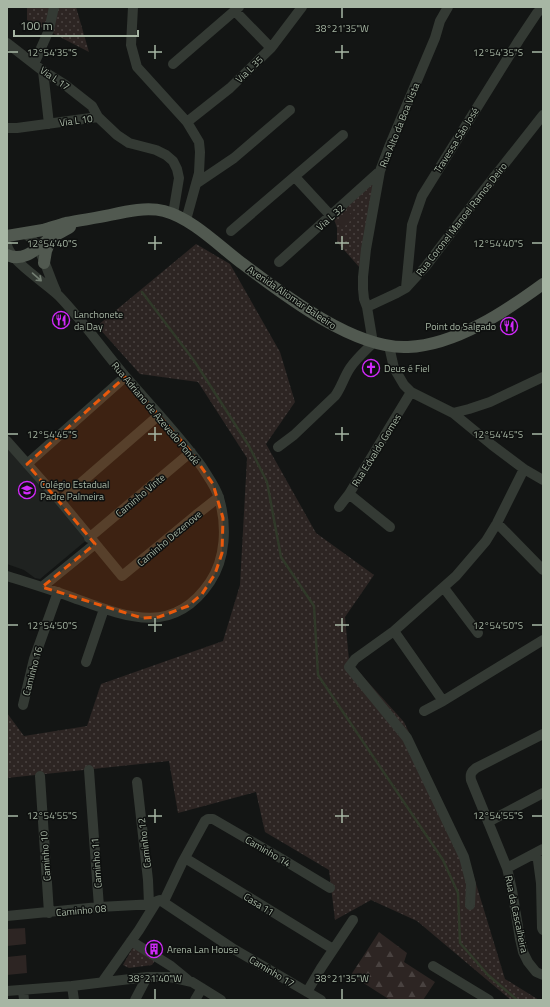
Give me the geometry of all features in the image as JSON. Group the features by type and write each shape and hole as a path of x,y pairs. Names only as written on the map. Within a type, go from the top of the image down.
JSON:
{"main road":[{"name":"Avenida Aliomar Baleeiro","path":"8,240 24,233 126,211 163,211 186,220 262,278 318,317 343,330 373,342 389,346 408,348 442,340 466,332 497,315 543,284"},
{"name":"Avenida Aliomar Baleeiro","path":"11,257 31,253 52,237 88,219"},
{"path":"44,263 46,251 52,237"}],"street":[{"path":"34,64 49,30 54,7"},
{"path":"133,7 131,45 137,67 187,122 198,142 200,161 198,183 186,220"},
{"name":"Via L 35","path":"187,122 230,88 271,48 302,7"},
{"name":"Rua Alto da Boa Vista","path":"373,342 363,289 363,277 366,249 380,171 435,38 440,21 448,7"},
{"name":"Travessa São José","path":"406,288 412,225 422,196 518,40 543,7"},
{"path":"173,64 237,9 271,48"},
{"name":"Via L 17","path":"7,43 92,106 98,117"},
{"path":"43,71 48,124"},
{"path":"198,183 234,158 290,110"},
{"name":"Rua Coronel Manoel Ramos Deiro","path":"367,307 389,298 406,288 426,266 543,115"},
{"name":"Via L 10","path":"7,128 17,128 98,117 117,135 129,143 166,154 173,161 179,178 173,214"},
{"path":"231,230 343,135"},
{"name":"Via L 32","path":"279,262 380,171"},
{"path":"295,177 331,216"},
{"name":"Rua Adriano de Azevedo Pondé","path":"24,233 32,238 38,248 59,296"},
{"name":"Rua Adriano de Azevedo Pondé","path":"7,577 58,592 104,609 142,618 159,617 172,614 188,606 202,594 215,574 222,553 224,518 214,484 191,452 59,296 11,257 8,240"},
{"path":"278,447 300,429 339,391 349,369 373,342"},
{"path":"389,346 394,368 398,376 411,392 453,413 524,469 543,480"},
{"path":"27,464 126,377"},
{"path":"453,413 490,402 543,377"},
{"name":"Rua Edvaldo Gomes","path":"339,507 349,494 411,392"},
{"path":"60,501 159,414"},
{"path":"7,441 60,501 92,541"},
{"name":"Caminho Vinte","path":"42,587 191,452"},
{"path":"470,906 471,884 464,857 407,738 349,667 355,659 394,630 456,576 486,541 497,524 524,469"},
{"path":"349,494 390,527"},
{"name":"Caminho Dezenove","path":"92,541 122,576 124,576 219,497"},
{"path":"497,524 543,570"},
{"path":"444,588 478,633"},
{"name":"Caminho 16","path":"23,705 34,659 58,592"},
{"path":"86,662 104,609"},
{"path":"394,630 443,701"},
{"path":"424,711 543,640"},
{"name":"Rua da Cascaiheira","path":"543,734 476,768 471,772 471,780 507,868 523,952 528,962 536,972 543,975"},
{"name":"Caminho 11","path":"89,770 100,907"},
{"name":"Caminho 10","path":"40,776 49,913"},
{"name":"Caminho 12","path":"137,782 148,880 156,903"},
{"path":"488,822 543,793"},
{"name":"Caminho 14","path":"185,858 205,821 208,819 213,819 330,888"},
{"path":"507,868 540,851 541,912 543,930"},
{"path":"103,982 131,942 185,858"},
{"name":"Casa 11","path":"185,858 334,949"},
{"name":"Caminho 08","path":"7,916 156,903"},
{"name":"Caminho 17","path":"156,903 319,999"},
{"path":"307,992 353,920"},
{"path":"131,942 171,966 192,982 221,1000"},
{"path":"432,966 489,1000"},
{"path":"7,991 24,995 72,986 147,977 170,977 192,982"},
{"path":"135,1000 147,977"},
{"path":"72,986 74,1000"},
{"path":"196,1000 202,988"}],"highlighted area":[{"path":"125,377 191,452 213,484 223,518 222,553 215,574 202,594 188,606 159,617 142,618 42,587 95,544 27,464"}],"shaded area":[{"name":"Colégio Estadual Padre Palmeira","path":"7,442 89,538 40,579 35,578 24,570 7,564"}],"green space":[{"path":"27,7 76,7 89,52 27,20"},
{"path":"374,182 360,268 337,242 337,228 334,219"},
{"path":"347,211 354,217 343,228 337,221"},
{"path":"196,244 230,264 280,352 295,402 266,444 316,533 374,575 345,617 349,661 404,722 466,851 505,979 539,1000 511,1000 417,921 371,900 335,920 329,870 265,832 256,792 178,813 169,761 7,778 7,713 24,736 87,726 101,684 223,641 240,585 247,458 198,382 140,374 97,326"},
{"path":"25,928 26,944 7,946 7,929"},
{"path":"379,932 407,953 404,962 435,982 423,1000 390,1000 351,975"},
{"path":"133,947 156,959 152,965 129,968 123,965"},
{"path":"26,955 27,973 7,975 7,957"}],"waterway":[{"path":"142,292 195,362 249,446 267,482 281,557 314,606 318,675 443,860 458,893 460,943 488,975 517,1000"}],"place":[{"name":"Lanchonete da Day","path":"61,320"},
{"name":"Point do Salgado","path":"509,326"},
{"name":"Deus é Fiel","path":"371,368"},
{"name":"Colégio Estadual Padre Palmeira","path":"27,490"},
{"name":"Arena Lan House","path":"154,949"}]}
